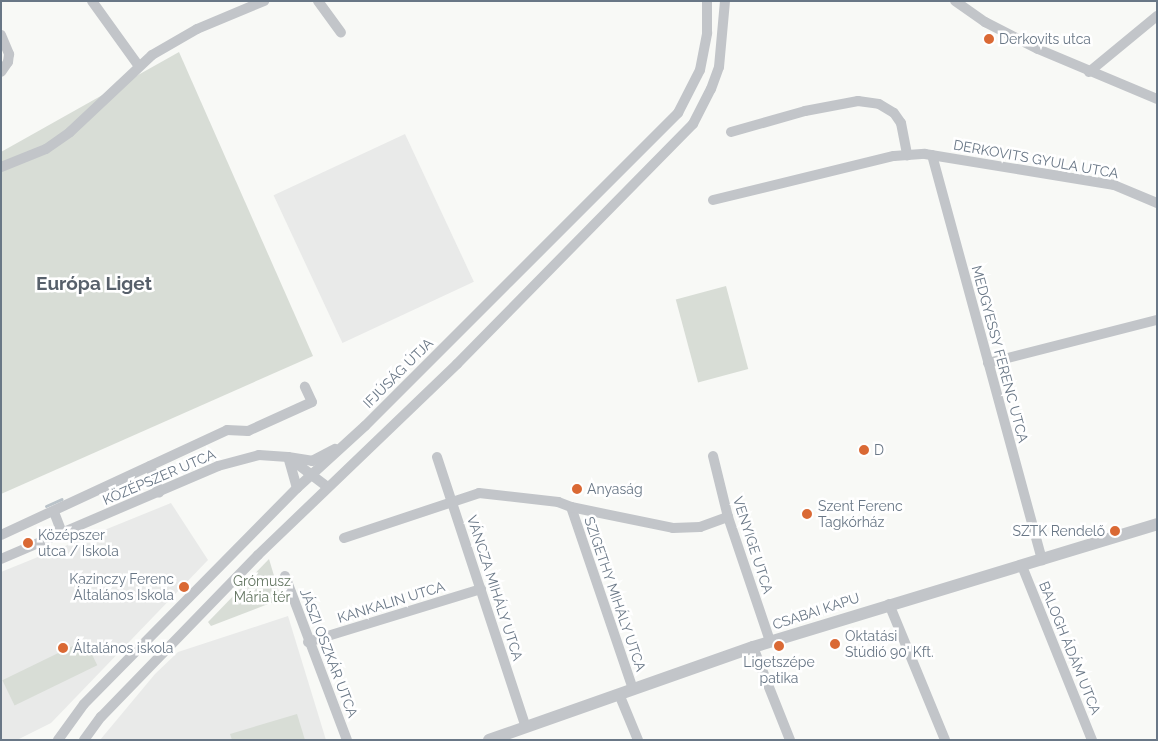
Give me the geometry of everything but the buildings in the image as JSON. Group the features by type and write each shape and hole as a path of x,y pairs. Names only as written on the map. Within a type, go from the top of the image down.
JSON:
{"street":[{"path":"92,1 138,65"},
{"path":"1,168 46,148 70,132 138,65 196,29 264,1"},
{"path":"318,1 341,34"},
{"name":"IFJÚSÁG ÚTJA","path":"58,740 84,704 297,488 314,475 678,113 700,70 707,33 707,1"},
{"path":"84,740 138,678 632,190 692,124 711,89 719,67 725,1"},
{"path":"955,1 985,22 1089,72 1157,99"},
{"path":"1089,72 1157,16"},
{"path":"1,36 9,54 8,62 1,72"},
{"path":"731,132 805,111 858,101 879,104 894,114 901,123 907,155"},
{"name":"DERKOVITS GYULA UTCA","path":"713,200 907,155 932,155 1114,185 1157,203"},
{"name":"MEDGYESSY FERENC UTCA","path":"932,155 1042,560"},
{"path":"988,363 1157,320"},
{"name":"KÖZÉPSZER UTCA","path":"54,512 227,430 248,431 312,402 305,386"},
{"path":"304,512 326,486 372,443 378,442"},
{"path":"297,488 288,458 312,460 345,444"},
{"name":"KÖZÉPSZER UTCA","path":"1,559 218,466 259,455 288,458 314,475 326,486"},
{"name":"VENYIGE UTCA","path":"713,456 728,517 770,641"},
{"name":"VÁNCZA MIHÁLY UTCA","path":"437,457 526,727"},
{"path":"150,466 159,492"},
{"path":"344,538 479,493 558,502 571,508 673,528 700,527 728,517"},
{"name":"SZIGETHY MIHÁLY UTCA","path":"571,508 633,689"},
{"path":"1,535 54,512 63,534"},
{"name":"CSABAI KAPU","path":"495,739 770,641 1156,526"},
{"name":"BALOGH ÁDÁM UTCA","path":"1022,566 1092,740"},
{"name":"JÁSZI OSZKÁR UTCA","path":"285,576 308,642 347,740"},
{"name":"KANKALIN UTCA","path":"308,642 481,588"},
{"path":"889,604 944,740"},
{"path":"753,647 790,740"},
{"path":"620,694 638,740"}],"shaded area":[{"path":"405,134 474,282 342,343 274,195"},
{"name":"Általános iskola","path":"171,503 208,560 51,723 17,740 1,740 1,572"},
{"path":"288,616 326,740 100,740 155,674 178,652"}],"green space":[{"name":"Európa Liget","path":"179,52 313,356 1,494 1,152"},
{"path":"726,286 748,369 698,383 676,299"},
{"name":"Grómusz Mária tér","path":"269,559 281,599 211,626 208,622"},
{"path":"85,640 97,665 15,705 2,680"},
{"path":"297,714 305,740 232,740 230,734"}],"waterway":[{"path":"46,506 62,499"}],"place":[{"name":"Derkovits utca","path":"989,39"},
{"name":"D","path":"864,450"},
{"name":"Anyaság","path":"577,489"},
{"name":"Szent Ferenc Tagkórház","path":"807,514"},
{"name":"SZTK Rendelő","path":"1115,531"},
{"name":"Középszer utca / Iskola","path":"28,543"},
{"name":"Kazinczy Ferenc Általános Iskola","path":"184,587"},
{"name":"Oktatási Stúdió 90' Kft.","path":"835,644"},
{"name":"Ligetszépe patika","path":"779,646"},
{"name":"Általános iskola","path":"63,648"}],"district":[{"name":"Európa Liget","path":"94,284"}]}
